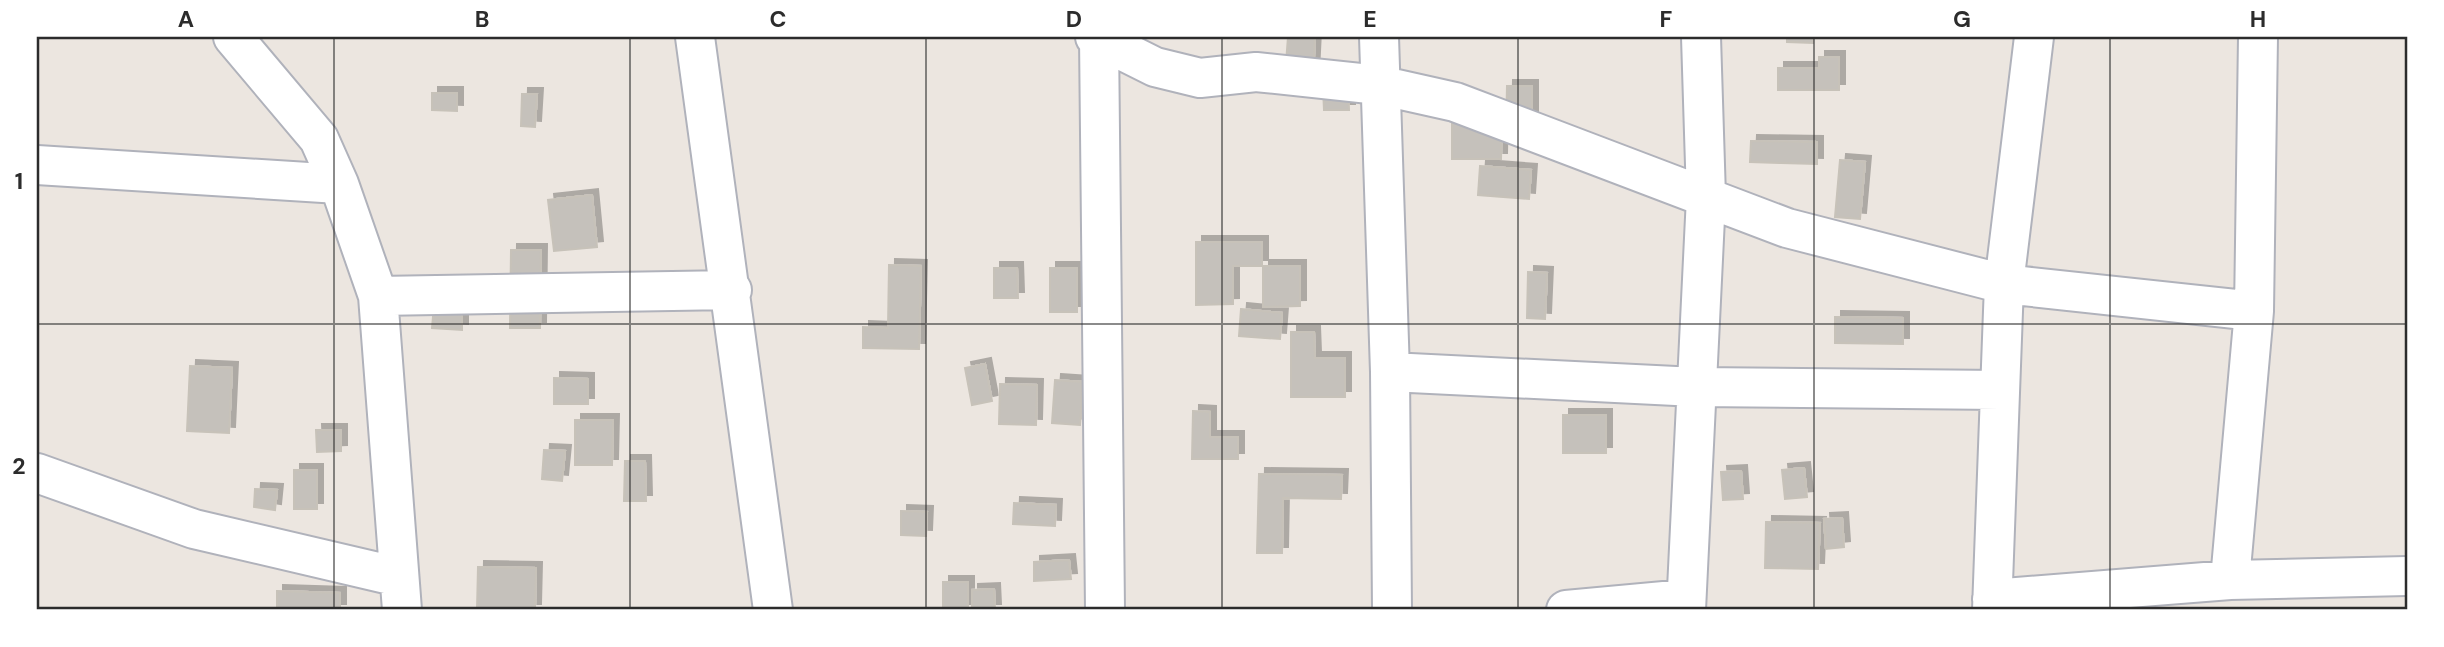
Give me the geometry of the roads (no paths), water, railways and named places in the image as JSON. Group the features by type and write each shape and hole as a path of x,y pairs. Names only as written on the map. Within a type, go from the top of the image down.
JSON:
{"street":[{"path":"37,473 194,529 400,594 378,296 340,184 319,139 233,37"},
{"path":"695,37 732,290 773,610"},
{"path":"1105,610 1098,37 1156,67 1200,78 1256,72 1378,85 1455,102 1787,228 2004,284 2253,311"},
{"path":"1379,37 1378,85 1390,372 1392,610"},
{"path":"1566,610 1686,604 1706,197 1701,37"},
{"path":"2034,37 2004,284 1992,605 2230,580 2407,576"},
{"path":"2230,580 2253,311 2258,37"},
{"path":"37,164 340,184"},
{"path":"378,296 732,290"},
{"path":"1390,372 1696,387 2000,390"}]}
